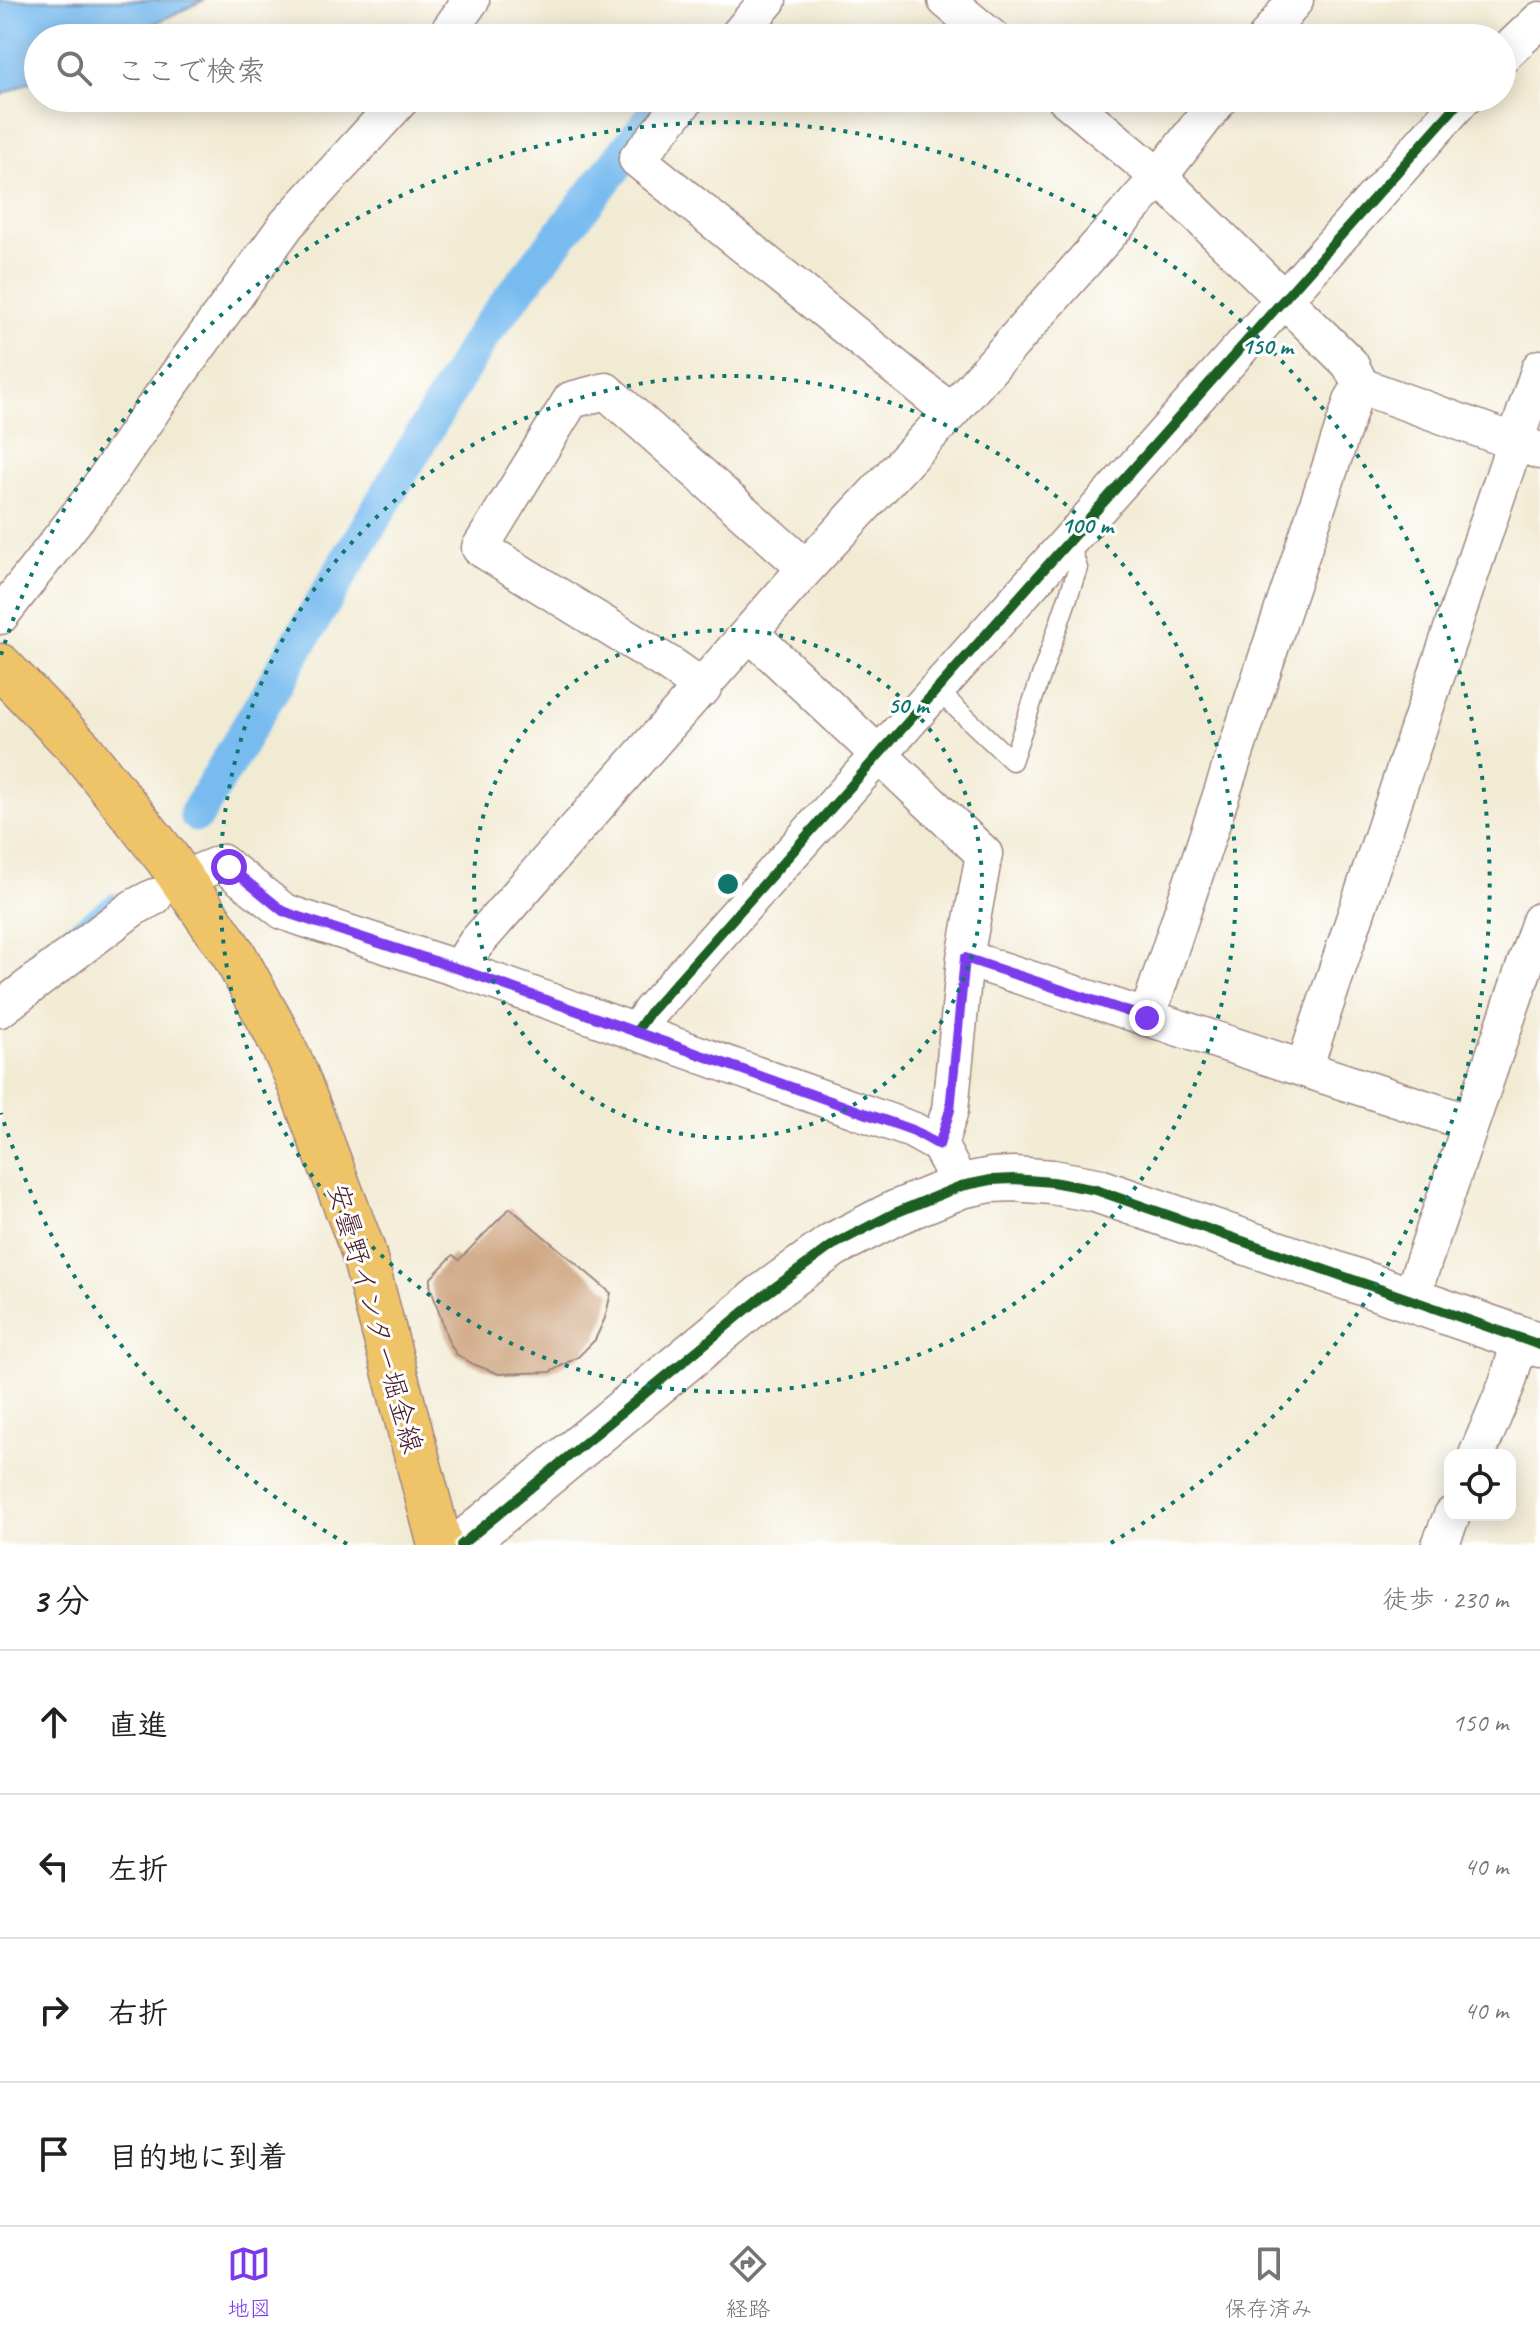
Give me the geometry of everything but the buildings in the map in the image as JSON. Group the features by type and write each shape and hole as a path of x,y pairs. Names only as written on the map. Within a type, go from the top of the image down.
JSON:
{"main road":[{"name":"安曇野インター堀金線","path":"0,666 82,751 167,858 234,955 268,1017 295,1072 362,1248 440,1545"}],"street":[{"path":"454,24 471,0"},
{"path":"748,24 768,0"},
{"path":"946,0 975,24"},
{"path":"1277,24 1295,0"},
{"path":"1516,43 1540,20"},
{"path":"0,616 95,494 287,224 389,112"},
{"path":"676,112 637,159 951,412"},
{"path":"1082,112 1159,177 1350,364 1361,386 1527,447"},
{"path":"459,969 476,943 806,568 951,412 1159,177 1209,112"},
{"path":"636,1032 650,1012 878,754 1451,112"},
{"path":"1304,1068 1527,447 1540,368"},
{"path":"1147,1018 1353,399 1361,386"},
{"path":"703,688 480,548 571,400 606,391 806,568"},
{"path":"750,633 984,854 965,958 950,1110 939,1145"},
{"path":"202,871 222,863 283,911 459,969 912,1130 939,1145 961,1186"},
{"path":"0,1009 133,908 154,897"},
{"path":"1410,1301 1470,1123 1524,1020 1540,921"},
{"path":"965,958 1470,1123"},
{"path":"461,1545 763,1296 833,1245 895,1213 961,1186 991,1180 1052,1182 1096,1190 1531,1341 1507,1384 1480,1449"},
{"path":"1440,1545 1450,1521"}],"lane":[{"path":"936,689 1012,761 1078,568 1069,542"}],"water":[{"path":"0,0 204,0 153,24 24,24 24,85 0,96"}],"waterway":[{"path":"197,814 483,334 650,121"},
{"path":"36,952 113,898"}],"cycle path":[{"path":"636,1032 650,1012 1451,112"},
{"path":"461,1545 763,1296 833,1245 895,1213 961,1186 991,1180 1052,1182 1096,1190 1540,1345"}],"route":[{"path":"229,867 283,911 293,915 459,969 912,1130 939,1145 950,1110 965,958 1147,1018"}]}
